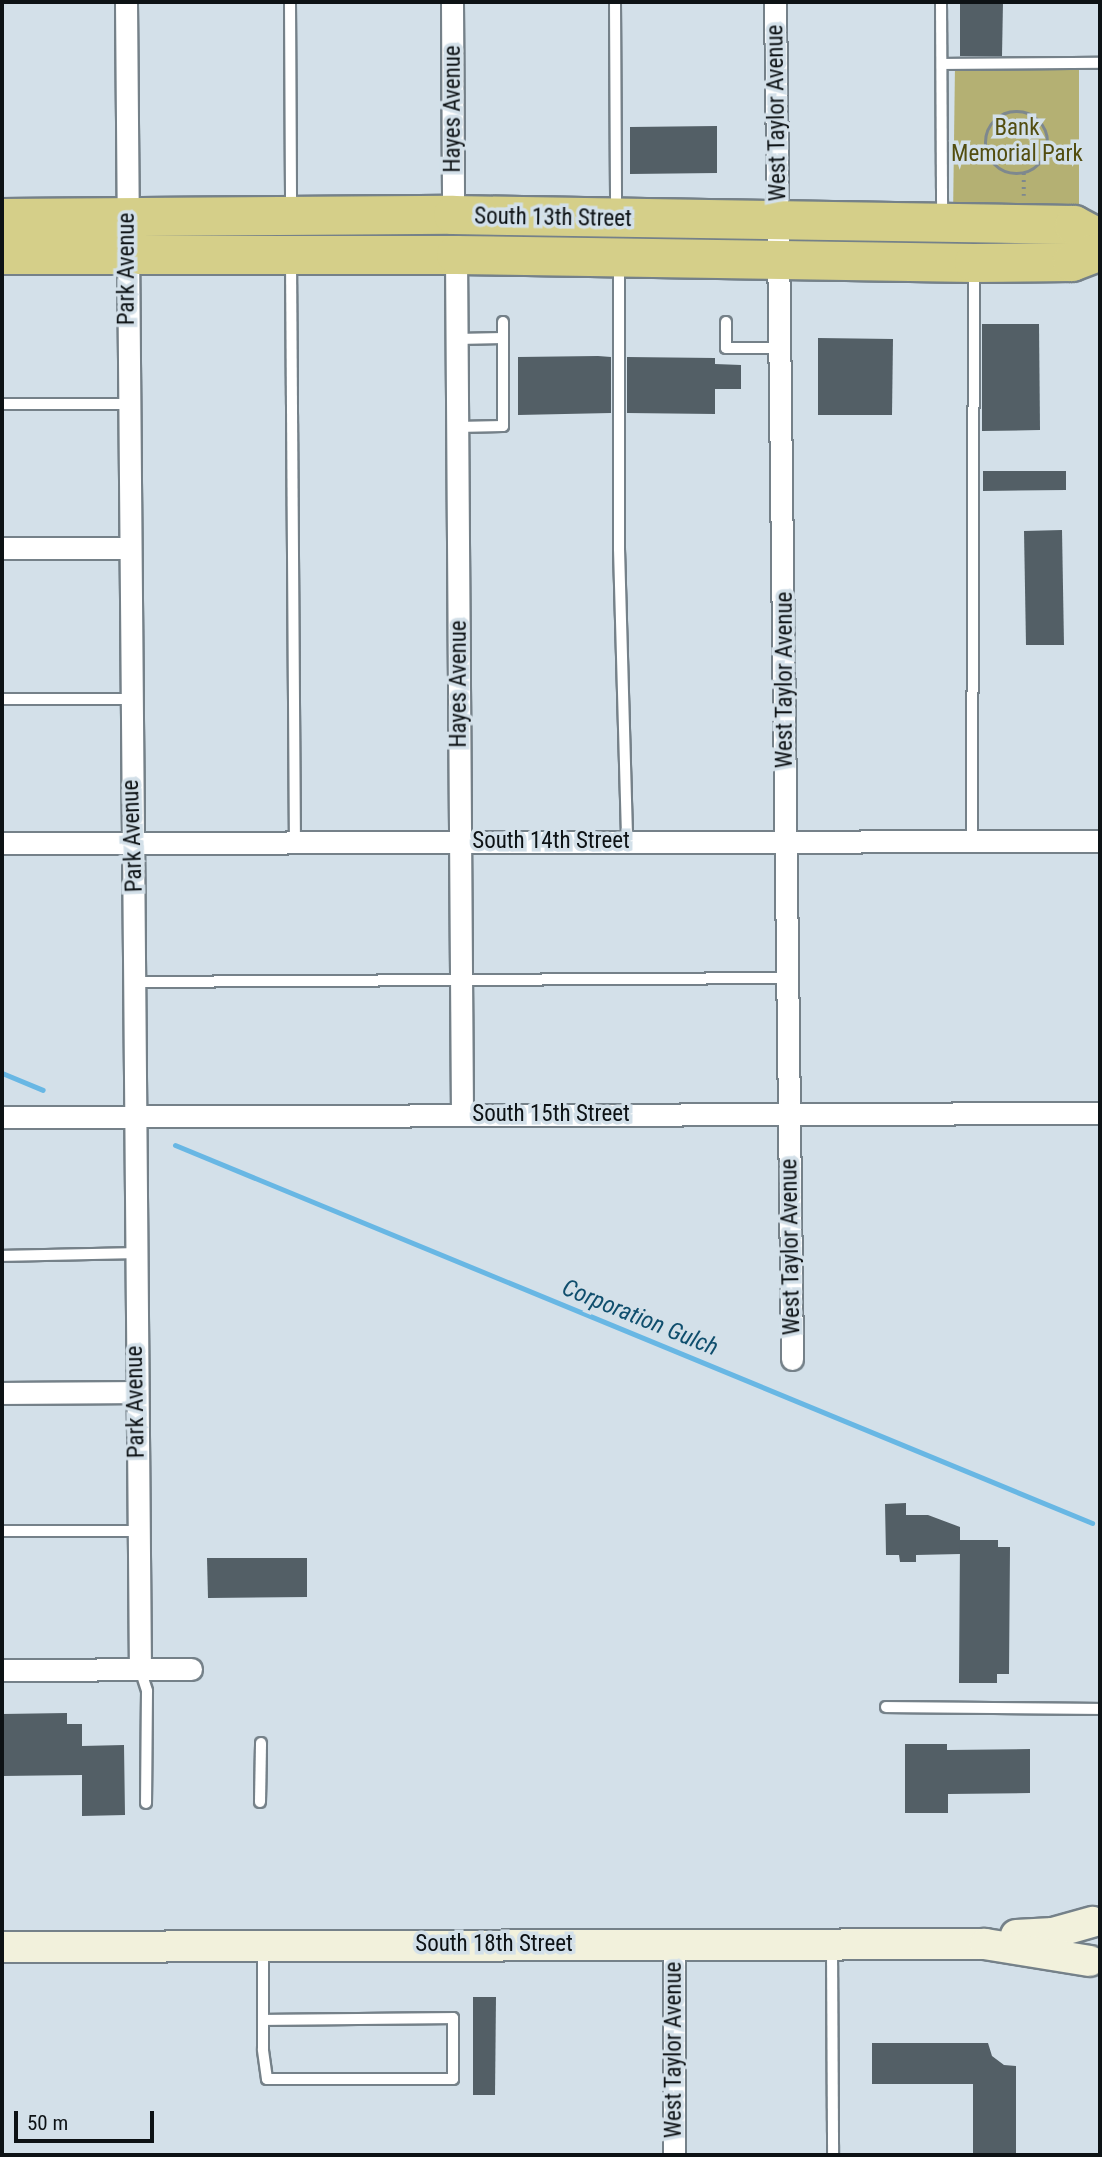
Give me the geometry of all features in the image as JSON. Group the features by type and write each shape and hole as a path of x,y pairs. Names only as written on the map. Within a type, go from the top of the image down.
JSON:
{"highway":[{"name":"South 13th Street","path":"2,255 127,236 291,217 453,215 942,225 1074,225 1100,239"},
{"name":"South 13th Street","path":"2,218 291,255 456,254 974,263 1072,262 1100,251"}],"street":[{"name":"Park Avenue","path":"126,2 127,548 135,843 133,1118 140,1669"},
{"name":"Hayes Avenue","path":"452,2 453,215"},
{"name":"West Taylor Avenue","path":"775,2 774,181 780,222 781,261 792,1359"},
{"name":"Hayes Avenue","path":"456,254 462,1114"},
{"path":"2,548 127,548"},
{"name":"South 14th Street","path":"2,843 1100,841"},
{"name":"South 15th Street","path":"2,1117 1100,1113"},
{"path":"2,1393 135,1392"},
{"path":"2,1670 191,1669"},
{"path":"1095,1966 1085,1941 1096,1918"},
{"name":"South 18th Street","path":"985,1944 1007,1936 1053,1933 1096,1918"},
{"name":"West Taylor Avenue","path":"674,1944 674,2155"},
{"name":"South 18th Street","path":"2,1947 985,1944 1095,1966"}],"lane":[{"path":"290,2 291,217"},
{"path":"615,2 616,219"},
{"path":"941,2 942,225"},
{"path":"942,64 1100,63"},
{"path":"291,255 295,843"},
{"path":"619,257 619,549 626,841"},
{"path":"972,841 974,263"},
{"path":"457,427 503,426 503,322"},
{"path":"726,322 726,348 782,348"},
{"path":"457,339 503,338"},
{"path":"2,404 128,404"},
{"path":"2,699 131,699"},
{"path":"134,982 789,978"},
{"path":"2,1256 134,1253"},
{"path":"2,1531 138,1531"},
{"path":"140,1669 147,1691 146,1802"},
{"path":"886,1707 1100,1709"},
{"path":"260,1802 261,1743"},
{"path":"832,1944 833,2155"},
{"path":"263,1945 263,2020 267,2079 453,2079 453,2018 263,2020"}],"path":[{"path":"1014,112 1042,123 1047,152 1038,166 1024,173 1004,171 990,158 990,128 1014,112"},
{"path":"1047,152 1081,149"},
{"path":"968,161 990,158"}],"green space":[{"name":"Bank Memorial Park","path":"955,65 1079,69 1079,210 953,218"}],"building":[{"path":"960,2 1003,2 1002,56 960,56"},
{"path":"717,126 717,173 630,174 630,127"},
{"path":"982,324 1039,324 1040,430 982,431"},
{"path":"818,338 893,339 892,415 818,415"},
{"path":"518,357 611,357 611,413 518,415"},
{"path":"627,357 715,358 715,364 741,365 741,389 715,389 715,414 627,413"},
{"path":"983,471 1066,471 1066,490 983,491"},
{"path":"1062,530 1064,645 1026,645 1024,531"},
{"path":"906,1503 906,1515 928,1515 960,1527 960,1554 916,1555 916,1562 900,1562 899,1555 886,1555 885,1504"},
{"path":"960,1540 998,1540 998,1547 1010,1547 1009,1674 997,1674 997,1683 959,1683"},
{"path":"207,1558 307,1558 307,1597 208,1598"},
{"path":"67,1713 67,1724 82,1724 82,1746 124,1745 125,1815 82,1816 82,1775 2,1776 2,1714"},
{"path":"905,1744 947,1744 947,1750 1030,1749 1030,1793 948,1794 948,1813 905,1813"},
{"path":"473,1997 496,1997 495,2095 473,2095"},
{"path":"872,2043 988,2043 992,2056 1004,2065 1016,2066 1016,2155 973,2155 973,2084 872,2084"}],"waterway":[{"name":"Corporation Gulch","path":"2,1073 43,1090"},
{"name":"Corporation Gulch","path":"175,1145 1092,1523"}]}
